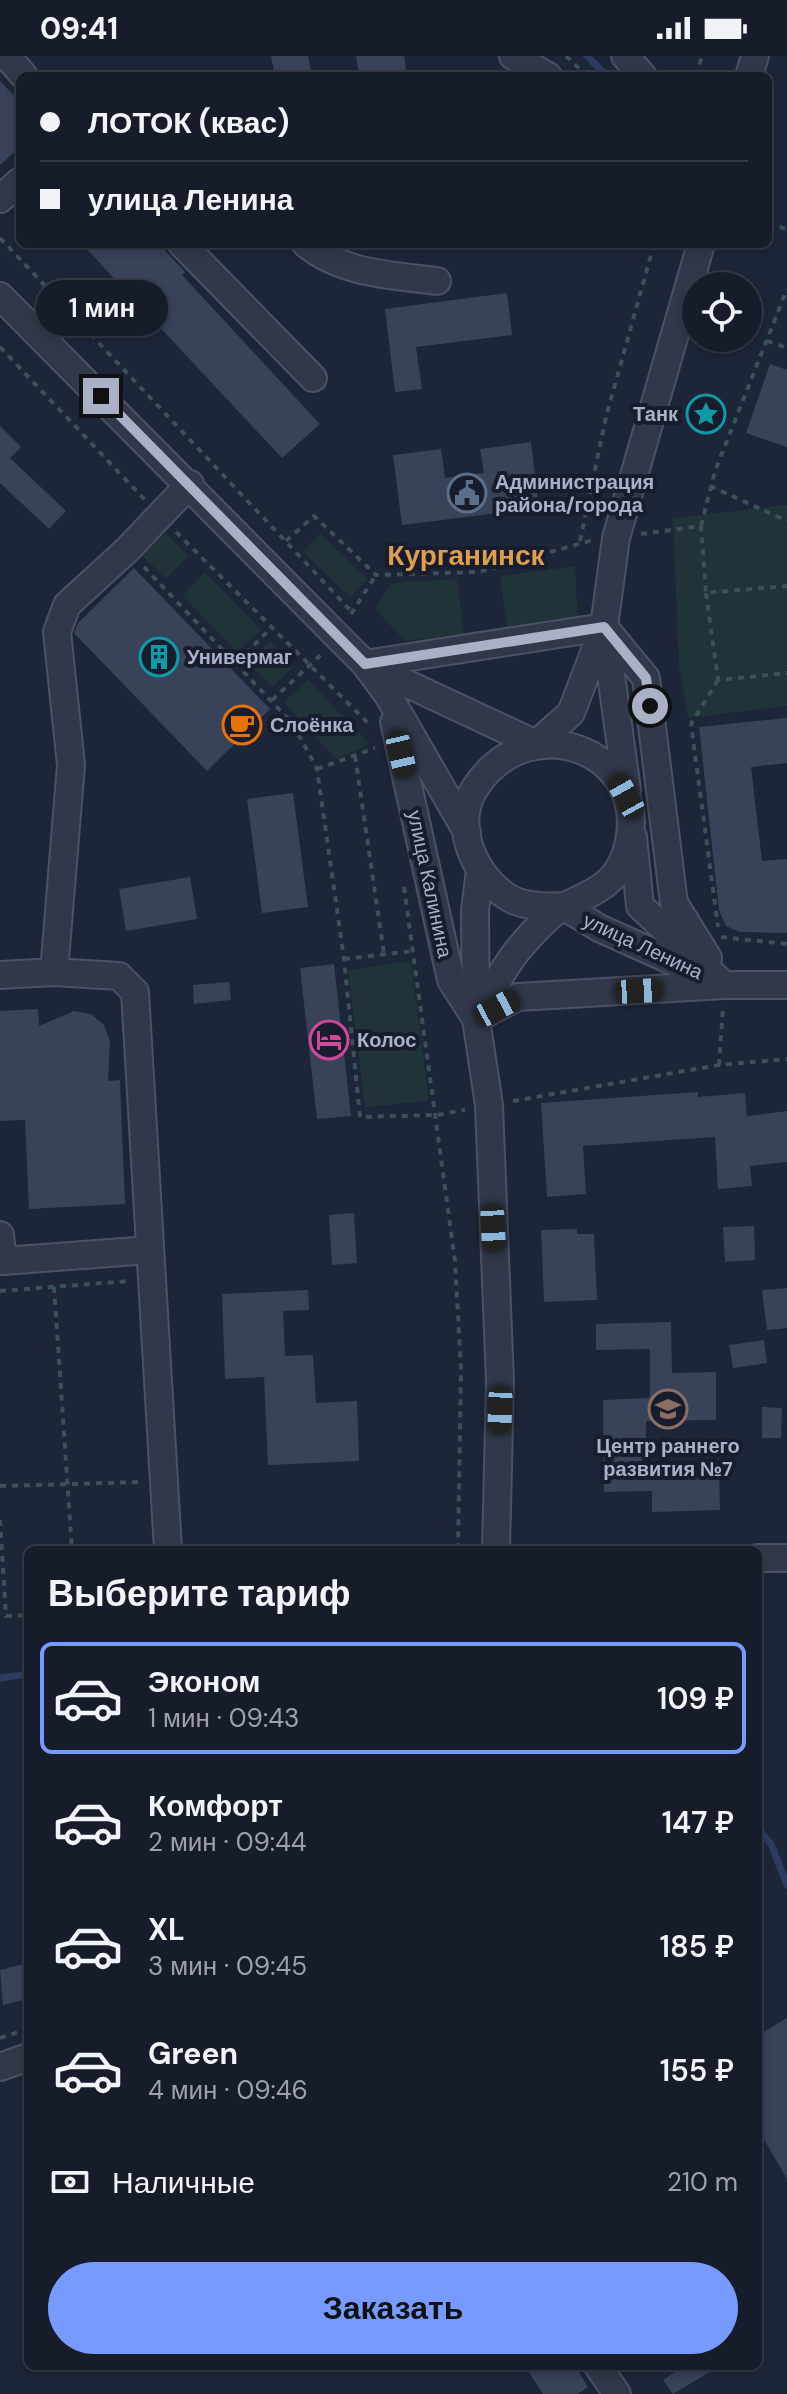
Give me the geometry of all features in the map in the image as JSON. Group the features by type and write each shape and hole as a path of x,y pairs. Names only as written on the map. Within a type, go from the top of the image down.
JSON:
{"street":[{"path":"7,56 21,72"},
{"path":"513,56 541,72"},
{"path":"625,56 639,72"},
{"path":"0,199 16,185"},
{"path":"186,248 313,378"},
{"path":"311,248 326,260 366,272 437,281"},
{"path":"536,744 571,713 604,627 616,538 700,248"},
{"path":"0,296 190,484 365,664 388,695 467,832 480,870 496,888 516,901 539,907 563,906 591,895 614,876 631,838 631,818 604,627"},
{"path":"54,972 71,765 57,632 67,605 127,550 190,484"},
{"path":"365,664 604,627"},
{"path":"604,627 646,678 674,903 724,985"},
{"path":"365,664 536,744"},
{"name":"улица Калинина","path":"388,695 451,980 476,1019"},
{"path":"467,832 472,792 488,770 510,753 536,744 559,743 581,749 600,760 621,786 631,818"},
{"name":"улица Ленина","path":"631,818 640,906 724,985"},
{"name":"улица Калинина","path":"480,870 475,910 476,1019 489,1105 500,1382 496,1546"},
{"path":"476,1019 516,952 563,906"},
{"name":"улица Ленина","path":"563,906 599,928 724,985"},
{"path":"0,975 54,972 119,976 135,992 168,1546"},
{"name":"улица Ленина","path":"476,1019 518,997 724,985 787,985"},
{"path":"0,1235 3,1261 150,1250"},
{"path":"762,1558 787,1558"},
{"path":"0,2067 24,2058"},
{"path":"601,2370 617,2394"}],"path":[{"path":"566,56 583,72"},
{"path":"0,238 352,612"},
{"path":"580,541 606,417 653,248"},
{"path":"719,1065 724,985 691,724 718,680 701,526 710,486 787,289"},
{"path":"766,341 787,348"},
{"path":"0,347 160,516 376,732"},
{"path":"710,486 787,521"},
{"path":"286,541 314,516 376,575 479,572 580,541 701,526"},
{"path":"127,550 293,724 317,769 344,959 360,1117 436,1115 719,1065 787,1059"},
{"path":"706,593 787,586"},
{"path":"237,662 271,628"},
{"path":"272,700 309,668"},
{"path":"718,680 787,673"},
{"path":"317,769 388,742"},
{"path":"355,756 384,954"},
{"path":"402,872 455,1261 461,1369 458,1546"},
{"path":"719,937 787,944"},
{"path":"344,959 413,951"},
{"path":"0,1291 151,1280"},
{"path":"54,1287 72,1546"},
{"path":"0,1486 163,1481"},
{"path":"0,1520 6,1616 24,1615"},
{"path":"0,2038 24,2030"}],"shaded area":[{"path":"787,505 787,706 688,718 679,666 673,518"},
{"path":"165,533 189,556 166,579 142,555"},
{"path":"320,533 368,579 350,597 303,552"},
{"path":"575,566 578,623 507,629 500,576"},
{"path":"205,572 261,630 237,652 182,595"},
{"path":"457,579 464,634 405,641 375,609 392,583"},
{"path":"270,641 294,666 272,687 248,663"},
{"path":"308,680 370,744 336,759 284,702"},
{"path":"411,961 429,1101 365,1107 348,970"}],"building":[{"path":"271,56 308,56 311,72 274,72"},
{"path":"356,56 404,56 406,72 358,72"},
{"path":"0,81 16,98 16,151 0,165"},
{"path":"86,248 163,248 185,272 182,275 320,424 282,458"},
{"path":"507,293 512,335 416,347 422,389 395,392 385,309"},
{"path":"770,364 787,370 787,447 746,433"},
{"path":"0,426 21,447 10,458 66,511 49,529 0,483"},
{"name":"Администрация района/города","path":"531,442 539,508 402,525 393,455 441,449 445,478 484,473 480,449"},
{"name":"Универмаг","path":"134,568 270,709 207,771 74,633 78,623"},
{"path":"787,718 787,763 751,767 762,861 787,859 787,933 740,932 726,926 719,910 699,727"},
{"path":"293,793 308,907 262,913 247,799"},
{"path":"190,877 197,919 126,931 119,889"},
{"path":"334,964 351,1116 317,1119 300,968"},
{"path":"229,982 231,1000 194,1004 193,985"},
{"path":"38,1009 39,1026 74,1011 91,1014 104,1025 110,1041 108,1081 120,1080 125,1204 29,1209 25,1120 0,1121 0,1011"},
{"path":"698,1092 698,1097 745,1093 747,1116 787,1111 787,1162 750,1166 752,1186 718,1189 715,1137 583,1146 586,1194 547,1197 541,1103"},
{"path":"354,1213 357,1263 332,1265 329,1215"},
{"path":"754,1226 755,1260 725,1262 723,1227"},
{"path":"577,1229 577,1234 594,1234 597,1300 544,1302 541,1230"},
{"path":"787,1288 787,1328 767,1330 762,1290"},
{"path":"308,1290 309,1310 283,1311 285,1356 313,1355 316,1403 357,1401 359,1461 268,1465 264,1377 225,1379 222,1294"},
{"path":"671,1322 672,1373 716,1372 716,1420 646,1421 646,1467 719,1466 720,1510 652,1512 652,1491 604,1492 603,1400 650,1398 650,1349 596,1350 596,1324"},
{"path":"764,1340 767,1363 733,1368 729,1345"},
{"path":"762,1407 782,1408 781,1438 762,1438"},
{"path":"23,1964 24,2000 3,2005 0,1970"},
{"path":"787,2018 787,2179 762,2136 762,2033"},
{"path":"528,2370 577,2370 588,2387 578,2394 543,2394"},
{"path":"678,2370 713,2370 673,2394 663,2380"}],"waterway":[{"path":"587,56 603,72"},
{"path":"0,1678 24,1675"},
{"path":"762,1833 771,1844 787,1885"}],"place":[{"name":"Танк","path":"706,414"},
{"name":"Администрация района/города","path":"467,493"},
{"name":"Универмаг","path":"159,657"},
{"name":"Слоёнка","path":"242,725"},
{"name":"Колос","path":"329,1040"},
{"name":"Центр раннего развития №7","path":"668,1409"}],"district":[{"name":"Курганинск","path":"466,555"}],"route":[{"path":"101,396 190,484 336,638 365,664 604,627 646,678 650,706"}]}
